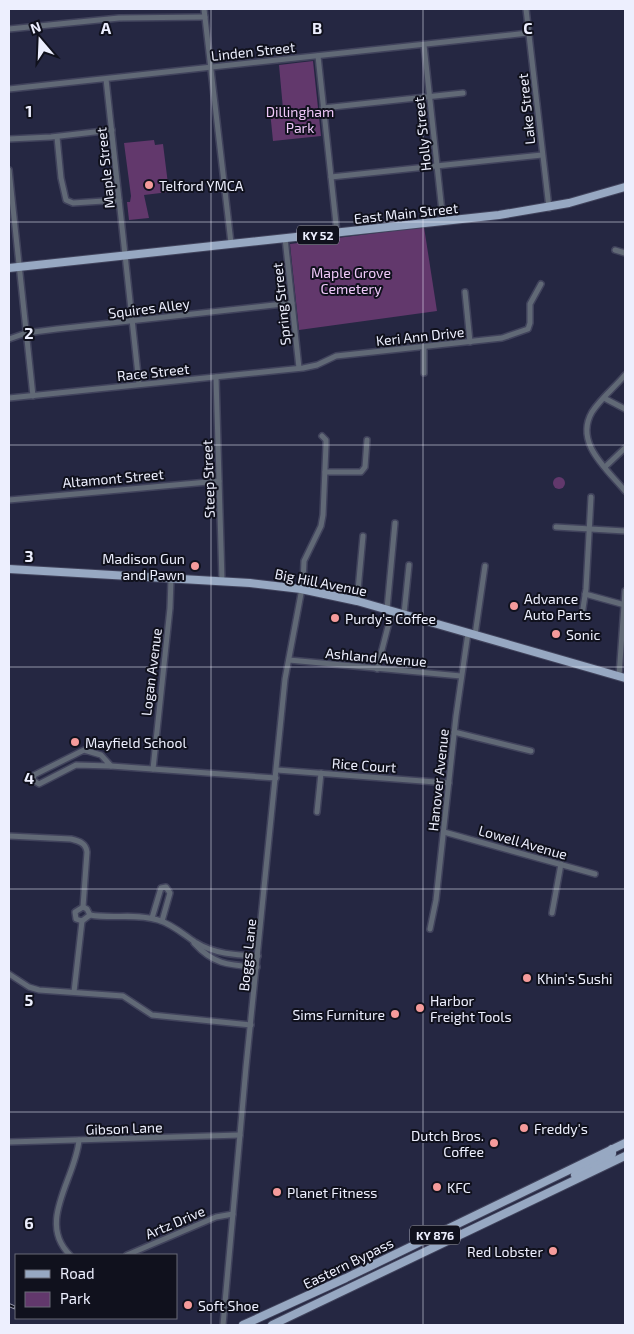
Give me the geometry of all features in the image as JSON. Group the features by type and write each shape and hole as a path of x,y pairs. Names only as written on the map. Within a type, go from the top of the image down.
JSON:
{"main road":[{"name":"East Main Street","path":"9,268 549,208 625,187"},
{"name":"Big Hill Avenue","path":"9,569 222,581 301,589 357,601 622,677"},
{"name":"Eastern Bypass","path":"243,1325 337,1282 625,1143"},
{"path":"566,1183 582,1170 608,1158 612,1154 612,1149"},
{"name":"Eastern Bypass","path":"272,1325 625,1156"}],"street":[{"path":"204,9 231,243"},
{"name":"Lake Street","path":"526,9 549,208"},
{"path":"9,29 119,18 205,17"},
{"name":"Linden Street","path":"9,88 106,79 210,66 424,46 528,33"},
{"name":"Holly Street","path":"424,46 443,221"},
{"path":"318,56 337,233"},
{"name":"Maple Street","path":"106,79 134,322 139,384"},
{"path":"323,108 462,93"},
{"path":"9,139 57,137 112,130"},
{"path":"57,137 61,178 66,200 73,203 119,200"},
{"path":"331,177 542,155"},
{"path":"9,170 11,212 19,266 33,396"},
{"name":"Spring Street","path":"285,238 299,368"},
{"path":"615,250 625,253"},
{"name":"Keri Ann Drive","path":"299,368 317,365 336,356 502,338 524,331 530,326 531,299 541,284"},
{"path":"464,292 470,342"},
{"name":"Squires Alley","path":"9,339 26,333 134,322 292,302"},
{"path":"424,347 424,373"},
{"name":"Race Street","path":"9,398 299,368"},
{"path":"625,374 592,412 588,424 587,437 592,452 625,491"},
{"name":"Steep Street","path":"216,377 222,581"},
{"path":"604,398 625,409"},
{"name":"Boggs Lane","path":"223,1325 256,967 289,660 305,558 322,522 326,443 322,436"},
{"path":"325,472 361,472 365,467 367,440"},
{"path":"605,467 625,448"},
{"name":"Altamont Street","path":"9,500 219,481"},
{"path":"582,615 592,497"},
{"path":"377,669 389,610 396,523"},
{"path":"556,527 625,531"},
{"path":"357,601 363,536"},
{"path":"404,614 409,565"},
{"name":"Hanover Avenue","path":"430,930 444,832 461,676 485,566"},
{"name":"Logan Avenue","path":"153,769 170,608 171,579"},
{"name":"Big Hill Avenue","path":"622,677 625,592"},
{"path":"585,594 625,605"},
{"name":"Ashland Avenue","path":"289,660 461,676"},
{"path":"454,732 531,751"},
{"path":"111,766 101,754 84,750 34,775 33,780 39,784 76,765 276,778"},
{"name":"Rice Court","path":"277,770 449,783"},
{"path":"317,812 321,773"},
{"name":"Lowell Avenue","path":"444,832 596,874"},
{"path":"9,836 71,839 83,844 87,852 83,907"},
{"path":"552,913 561,864"},
{"path":"152,918 158,892 166,887 170,893 162,920"},
{"path":"82,921 76,919 75,912 77,908 83,907 87,909 90,915"},
{"path":"74,992 82,921 90,915 105,918 152,918 162,920 191,939 215,951 258,956"},
{"path":"191,939 206,956 216,962 256,967"},
{"path":"9,974 29,987 123,996 152,1015 251,1025"},
{"name":"Gibson Lane","path":"9,1142 240,1136"},
{"path":"69,1254 58,1239 56,1221 79,1140"},
{"name":"Artz Drive","path":"129,1254 216,1217 233,1214"}],"green space":[{"name":"Dillingham Park","path":"313,61 321,136 273,141 270,111 283,109 279,65"},
{"name":"Telford YMCA","path":"154,140 155,145 163,144 169,192 144,195 149,218 129,220 127,202 130,202 131,196 124,143"},
{"name":"Maple Grove Cemetery","path":"424,227 437,311 299,330 290,244"},
{"path":"559,477 565,483 559,489 553,483"}],"railway":[{"path":"9,1305 15,1308"}],"place":[{"name":"Telford YMCA","path":"149,185"},
{"name":"Madison Gun and Pawn","path":"195,566"},
{"name":"Advance Auto Parts","path":"514,606"},
{"name":"Purdy's Coffee","path":"335,618"},
{"name":"Sonic","path":"556,634"},
{"name":"Mayfield School","path":"75,742"},
{"name":"Khin's Sushi","path":"527,978"},
{"name":"Harbor Freight Tools","path":"420,1008"},
{"name":"Sims Furniture","path":"395,1014"},
{"name":"Freddy's","path":"524,1128"},
{"name":"Dutch Bros. Coffee","path":"494,1143"},
{"name":"KFC","path":"437,1187"},
{"name":"Planet Fitness","path":"277,1192"},
{"name":"Red Lobster","path":"553,1251"},
{"name":"Soft Shoe","path":"188,1305"}]}
